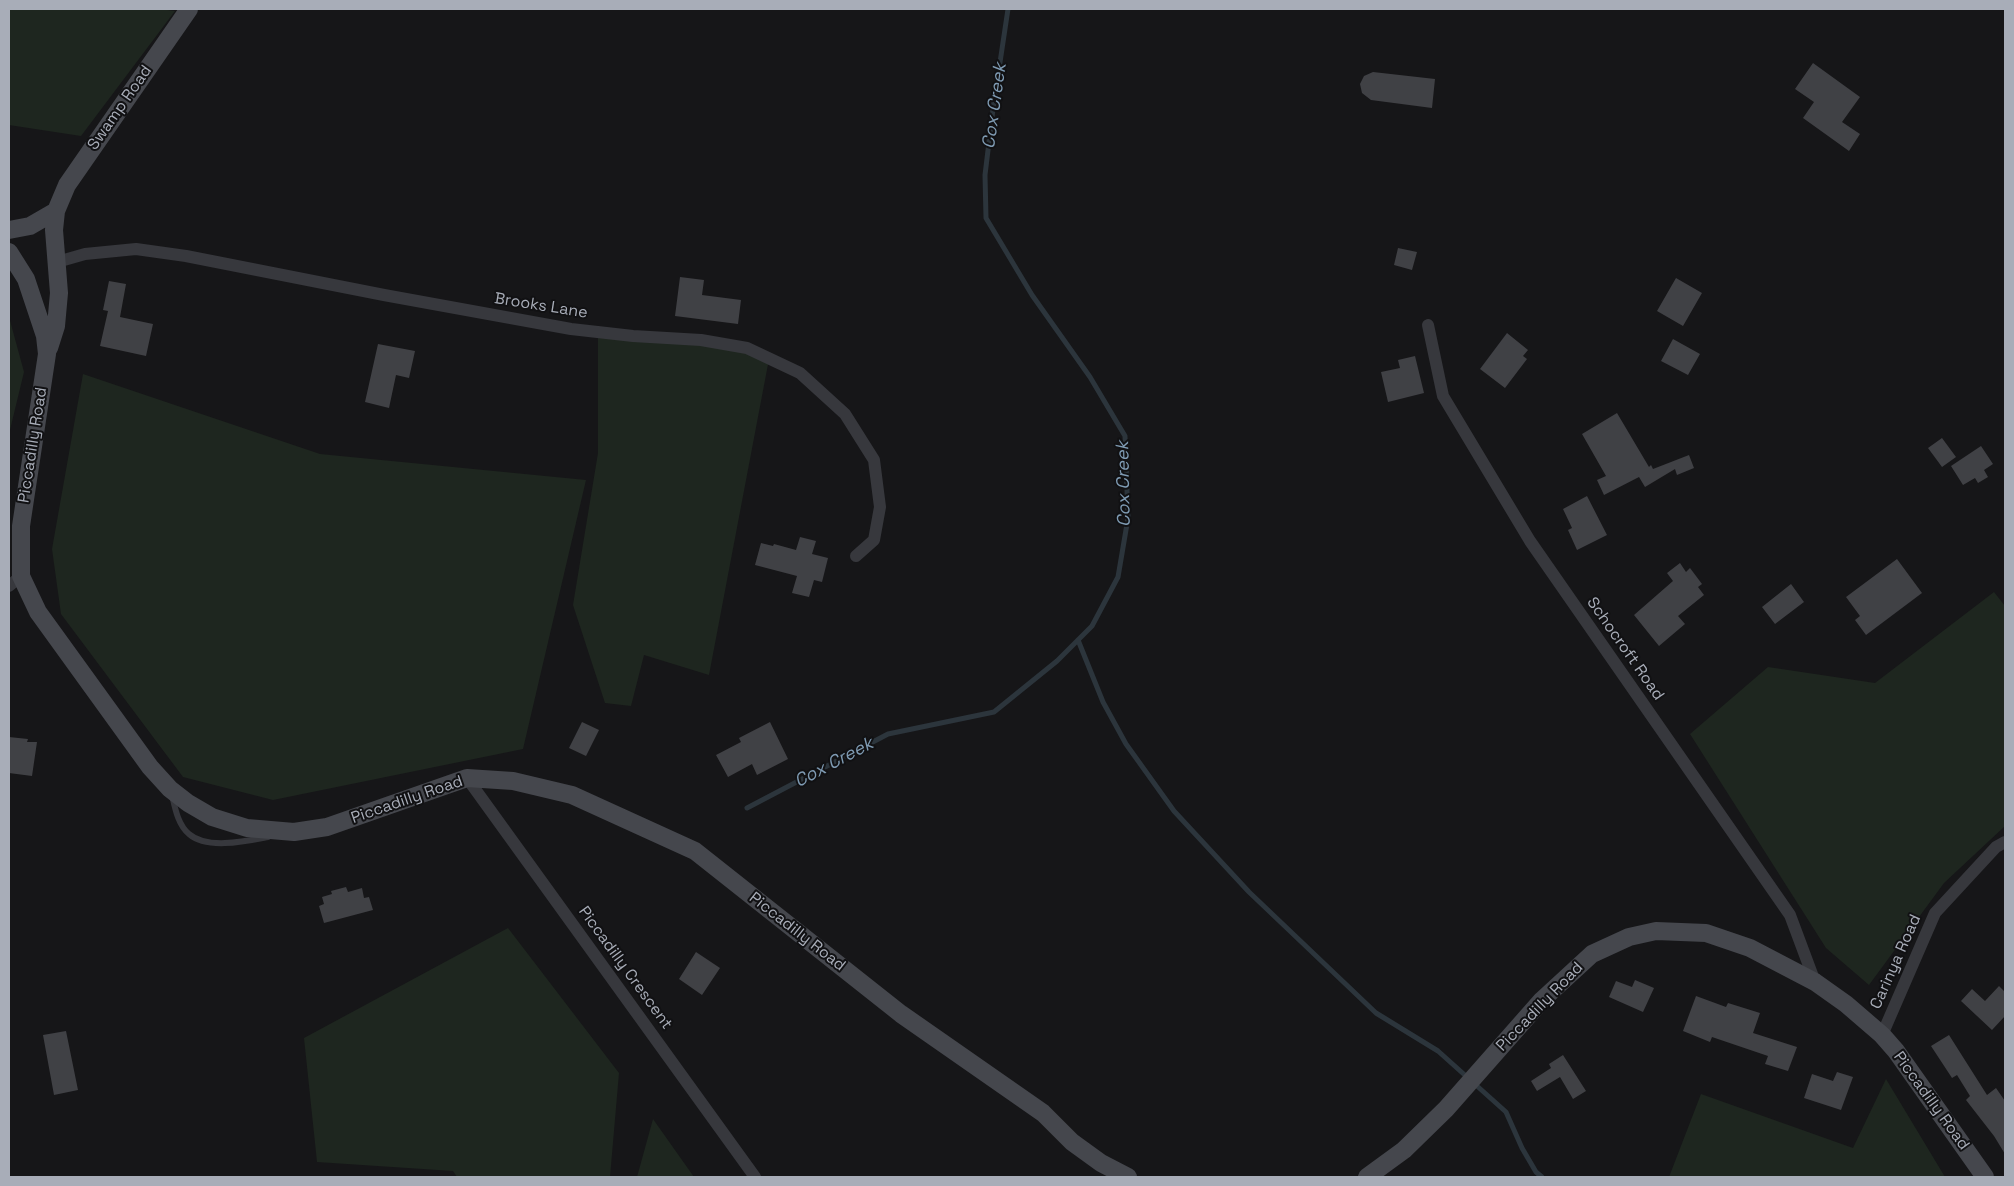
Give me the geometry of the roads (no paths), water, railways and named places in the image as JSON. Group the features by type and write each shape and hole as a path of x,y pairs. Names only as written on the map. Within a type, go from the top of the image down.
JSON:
{"main road":[{"name":"Swamp Road","path":"56,211 68,185 189,9"},
{"path":"9,230 30,226 56,211"},
{"path":"47,354 56,326 59,293 54,230 56,211"},
{"name":"Piccadilly Road","path":"9,252 26,279 45,336 47,354 21,526 15,581 150,767 170,789 188,803 212,817 246,828 294,832 327,827 467,778 513,781 572,795 695,851 901,1014 1043,1113 1072,1142 1101,1163 1128,1177"},
{"name":"Piccadilly Road","path":"1367,1177 1404,1150 1446,1108 1542,1000 1592,954 1629,937 1656,931 1706,933 1750,948 1816,982 1846,1004 1882,1035 1896,1051 1985,1177"}],"street":[{"name":"Brooks Lane","path":"57,262 85,254 136,249 186,256 384,296 571,329 633,336 701,340 747,348 800,373 844,414 874,460 880,507 878,523 874,540 856,556"},
{"name":"Schocroft Road","path":"1428,326 1443,396 1530,541 1790,915 1816,982"},
{"name":"Piccadilly Crescent","path":"467,778 755,1177"},
{"name":"Carinya Road","path":"1882,1035 1935,913 1996,847 2005,842"}],"lane":[{"path":"170,789 182,826 189,834 199,840 218,843 239,842 294,832"}],"waterway":[{"name":"Cox Creek","path":"747,808 888,734 994,712 1057,661 1092,626 1118,577 1128,518 1125,436 1090,377 1032,295 986,218 985,175 1008,9"},
{"path":"1078,640 1103,702 1126,744 1174,811 1249,892 1376,1013 1438,1051 1506,1112 1522,1148 1536,1172 1542,1177"}]}
